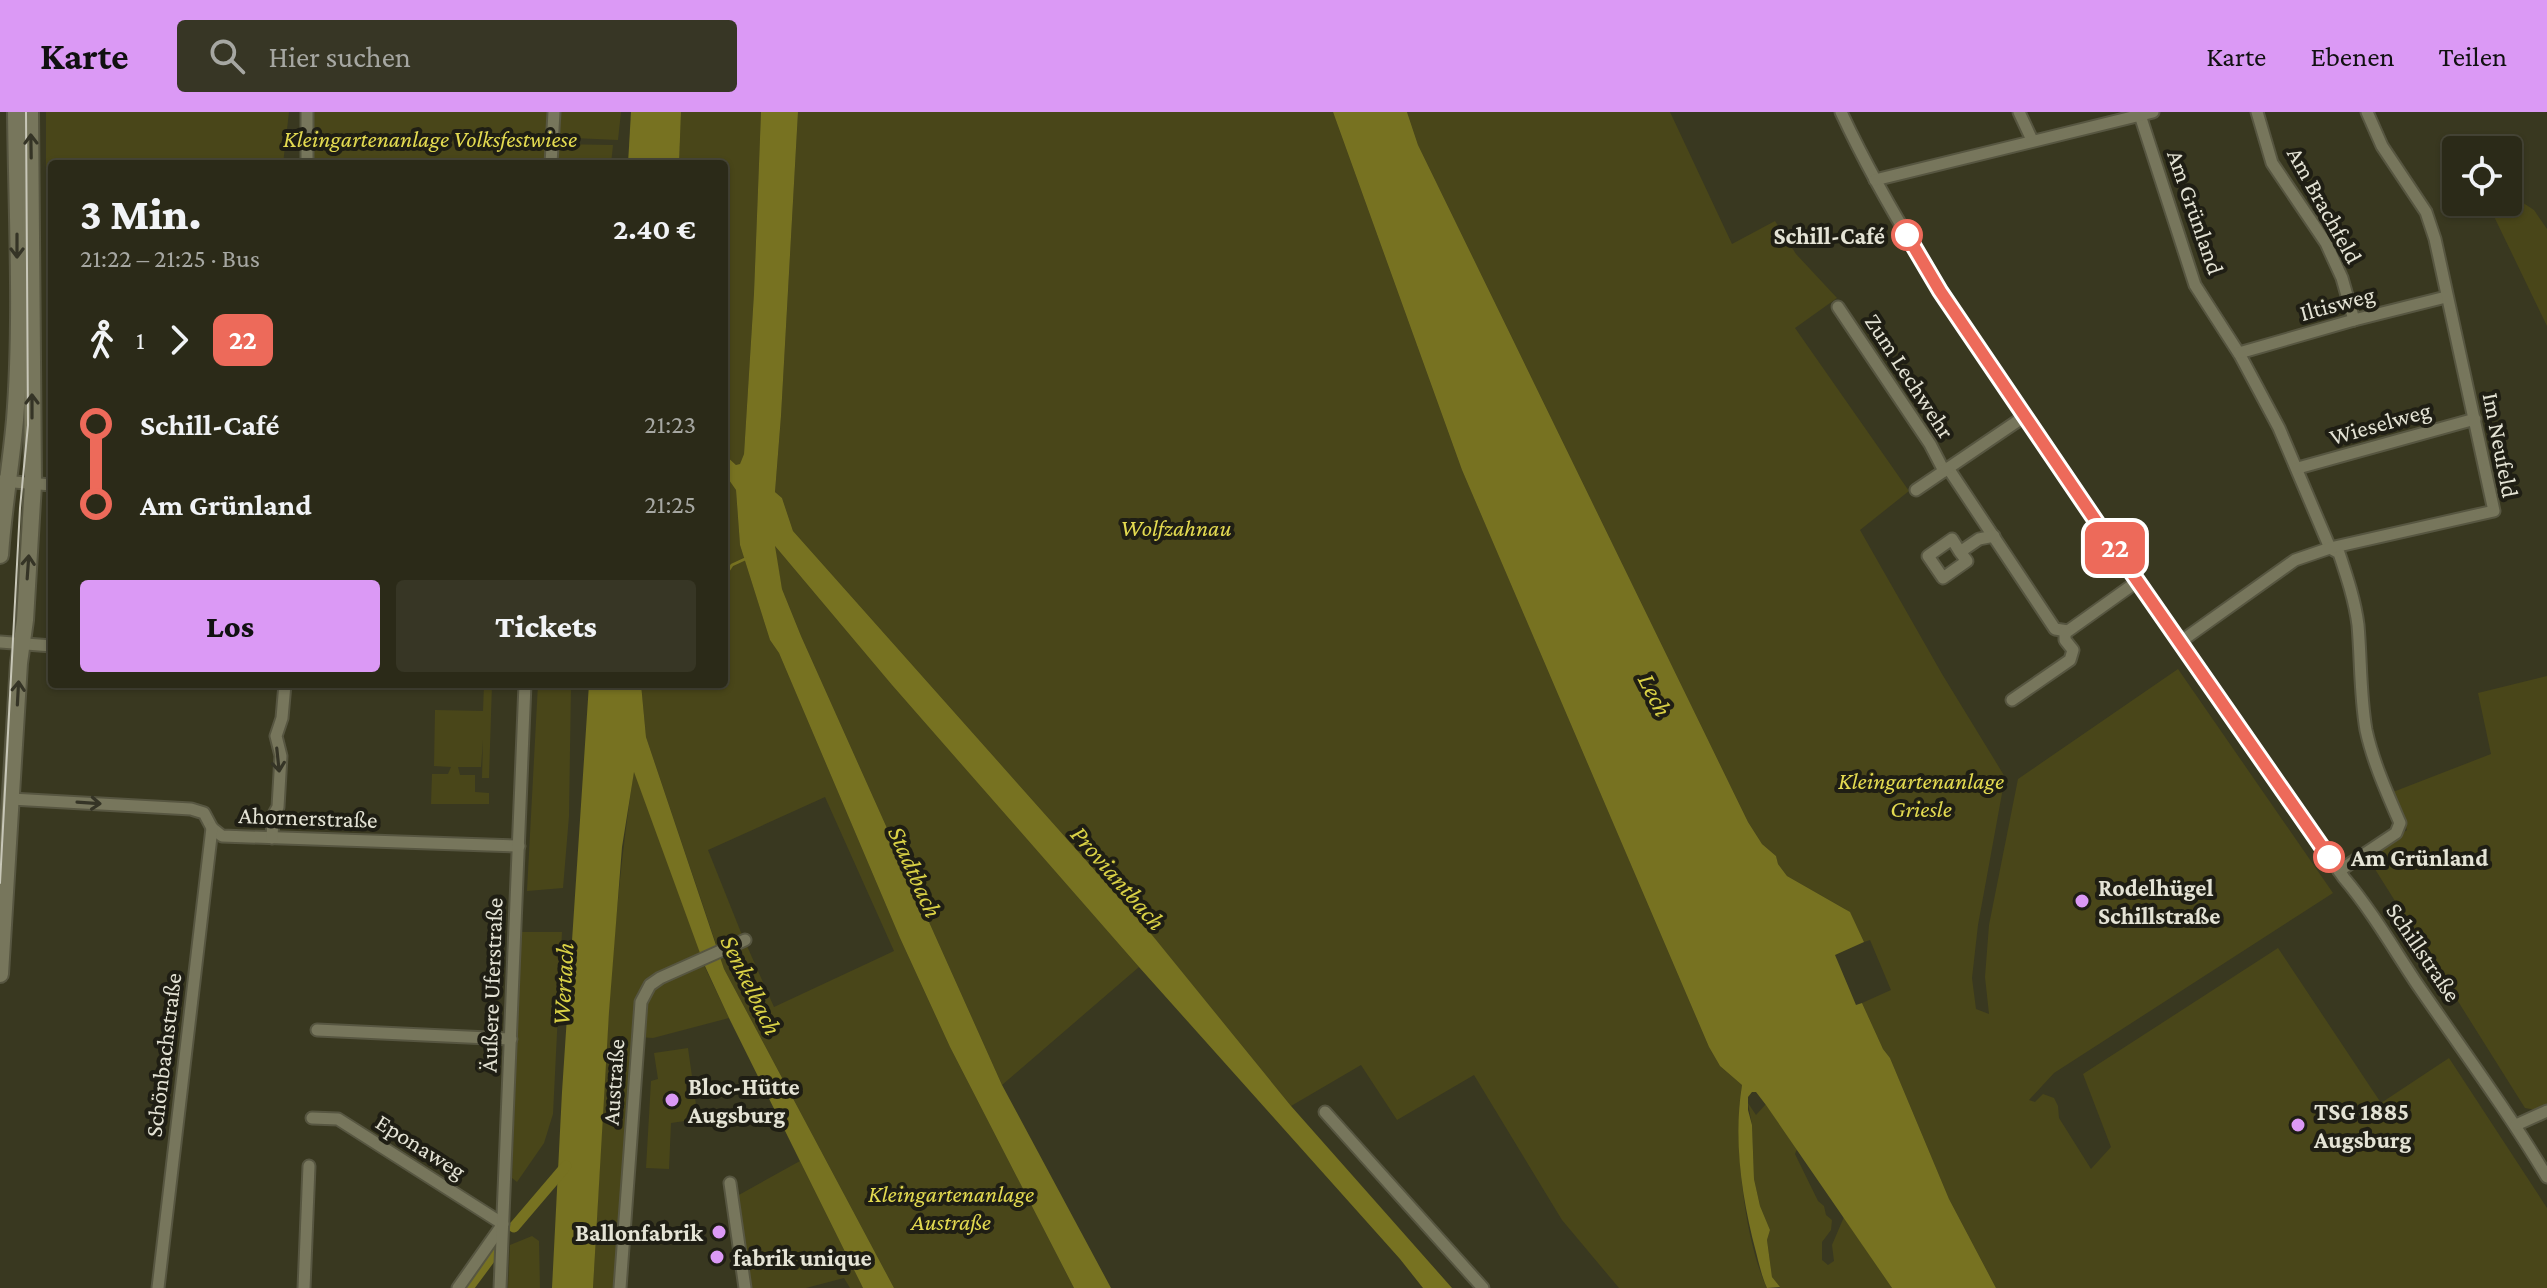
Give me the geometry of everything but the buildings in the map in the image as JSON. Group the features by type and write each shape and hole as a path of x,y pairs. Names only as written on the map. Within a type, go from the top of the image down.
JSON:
{"main road":[{"path":"0,555 3,482 12,457 17,367 16,112"},
{"path":"0,974 33,484 30,112"}],"street":[{"path":"307,112 307,160"},
{"path":"551,160 554,112"},
{"name":"Schillstraße","path":"1841,112 1875,180 1940,291 2180,642 2362,900 2516,1125 2547,1177"},
{"path":"2019,112 2032,140"},
{"path":"1875,180 2153,112"},
{"name":"Am Brachfeld","path":"2257,112 2272,163 2326,243 2342,278 2354,320"},
{"name":"Im Neufeld","path":"2180,642 2295,560 2330,548 2494,511 2436,242 2426,212 2382,146 2367,112"},
{"name":"Am Grünland","path":"2140,115 2195,285 2239,353 2298,468 2330,548 2339,553 2357,623 2361,695 2367,732 2375,762 2400,823 2396,833 2339,871"},
{"name":"Iltisweg","path":"2239,353 2446,297"},
{"name":"Zum Lechwehr","path":"1838,307 1946,470"},
{"name":"Zum Lechwehr","path":"1916,490 2025,416"},
{"name":"Wieselweg","path":"2298,468 2475,419"},
{"path":"1946,470 2055,629 2065,631 2138,581"},
{"path":"3,482 48,485"},
{"path":"1962,550 1979,539 1994,536"},
{"path":"2012,700 2070,660 2073,650 2065,640 2065,631"},
{"path":"0,642 48,646"},
{"path":"272,838 273,816 278,807 281,756 275,740 282,718 285,688"},
{"name":"Äußere Uferstraße","path":"500,1288 525,688"},
{"name":"Ahornerstraße","path":"11,799 191,809 204,813 212,828 222,836 519,846"},
{"name":"Schönbachstraße","path":"158,1288 212,828"},
{"name":"Austraße","path":"620,1288 641,1002 650,985 660,978 745,940"},
{"path":"317,1030 511,1039"},
{"path":"2516,1125 2547,1111"},
{"path":"1325,1112 1483,1288"},
{"name":"Eponaweg","path":"312,1118 338,1119 503,1224"},
{"path":"304,1288 309,1166"},
{"path":"730,1183 745,1288"},
{"path":"458,1288 503,1224"}],"green space":[{"path":"46,112 289,112 283,160 48,160 46,406"},
{"name":"Kleingartenanlage Volksfestwiese","path":"307,112 621,112 618,140 552,137 551,160 307,160"},
{"path":"681,112 761,112 754,293 744,454 740,465 728,458 728,160 679,160"},
{"name":"Wolfzahnau","path":"798,112 1333,112 1462,470 1709,1047 1720,1066 1742,1085 1739,1132 1742,1188 1752,1243 1767,1288 1619,1288 1562,1220 1474,1075 1397,1120 1361,1065 1291,1106 1148,930 793,531 782,498 775,492"},
{"name":"Kleingartenanlage Griesle","path":"1407,112 1670,112 1732,244 1775,221 1796,254 1837,298 1795,328 1909,491 1860,530 2005,777 1978,925 1972,978 1976,1009 1989,1014 1985,977 1989,925 2018,779 2178,669 2333,893 2054,1073 2029,1100 2035,1102 2043,1094 2054,1098 2059,1118 2091,1169 2111,1147 2083,1074 2278,948 2381,1103 2449,1058 2547,1208 2547,1288 1996,1288 1949,1199 1890,1058 1862,1003 1891,990 1870,940 1864,942 1845,909 1787,876 1776,856 1762,844 1748,822 1418,145"},
{"path":"555,144 613,145 611,160 555,160"},
{"path":"2522,202 2534,210 2547,229 2547,326 2494,216 2522,216"},
{"name":"Kleingartenanlage Austraße","path":"728,479 736,490 740,545 770,640 779,653 900,938 950,1047 1074,1288 894,1288 720,958 747,946 774,1007 894,951 825,797 708,850 742,935 717,947 646,737 641,688 728,688"},
{"path":"774,545 1139,967 1002,1085 801,636 782,589"},
{"path":"2547,676 2547,1105 2536,1110 2525,1108 2368,858 2407,830 2393,792 2491,754 2478,693"},
{"path":"484,688 492,688 489,778 482,778 483,740 481,767 458,767 460,775 475,775 475,792 489,793 489,804 431,804 432,774 448,774 451,767 434,766 435,710 483,711"},
{"path":"538,688 571,688 569,816 563,888 527,891"},
{"path":"634,770 701,954 656,975 637,1002 617,1288 593,1288 612,963"},
{"path":"521,932 562,932 553,1114 544,1143 517,1182 512,1178"},
{"path":"701,959 729,1018 653,1038 638,1037 645,993"},
{"name":"Bloc-Hütte Augsburg","path":"688,1048 698,1119 671,1123 669,1169 646,1168 651,1081 658,1079 654,1053"},
{"path":"1748,1103 1756,1115 1766,1104 1797,1149 1795,1154 1818,1201 1832,1220 1831,1230 1822,1242 1822,1260 1828,1265 1834,1261 1832,1245 1844,1217 1892,1288 1780,1288 1772,1277 1767,1240 1770,1230 1754,1179"},
{"path":"800,1161 863,1288 850,1288 844,1278 806,1288 750,1288 737,1196"},
{"path":"532,1236 539,1241 540,1288 508,1288 510,1245"}],"water":[{"path":"631,112 681,112 679,160 628,160"},
{"path":"761,112 798,112 775,492 782,498 793,531 1148,930 1291,1106 1452,1288 1423,1288 892,685 775,546 782,589 801,636 1002,1085 1111,1288 1074,1288 950,1047 900,938 779,653 770,640 740,545 736,490 728,479 728,458 736,465 740,464 744,454"},
{"name":"Lech","path":"1333,112 1407,112 1418,145 1748,822 1762,844 1776,856 1787,876 1850,912 1864,942 1835,955 1856,1005 1862,1003 1890,1058 1949,1199 1996,1288 1892,1288 1766,1105 1756,1092 1752,1092 1748,1097 1748,1110 1752,1125 1754,1179 1770,1230 1767,1240 1772,1277 1780,1287 1767,1288 1751,1232 1740,1169 1738,1127 1742,1085 1720,1066 1709,1047 1462,470"},
{"path":"589,688 641,688 646,737 724,969 894,1288 863,1288 704,964 634,772 622,847 593,1288 552,1288"}],"waterway":[{"path":"728,571 732,565 745,559"},
{"path":"514,1227 566,1166"},
{"path":"468,1288 494,1253"}],"tram line":[{"path":"0,883 20,508 28,425 26,112"}],"bus line":[{"name":"22","path":"1907,235 1940,291 2102,530 2329,857"}],"place":[{"name":"Schill-Café","path":"1907,235"},
{"name":"Am Grünland","path":"2329,857"},
{"name":"Rodelhügel Schillstraße","path":"2082,901"},
{"name":"Bloc-Hütte Augsburg","path":"672,1100"},
{"name":"TSG 1885 Augsburg","path":"2298,1125"},
{"name":"Ballonfabrik","path":"719,1232"},
{"name":"fabrik unique","path":"717,1257"}],"water label":[{"name":"Stadtbach","path":"915,872"},
{"name":"Proviantbach","path":"1118,878"},
{"name":"Wertach","path":"563,984"},
{"name":"Senkelbach","path":"751,985"}]}
